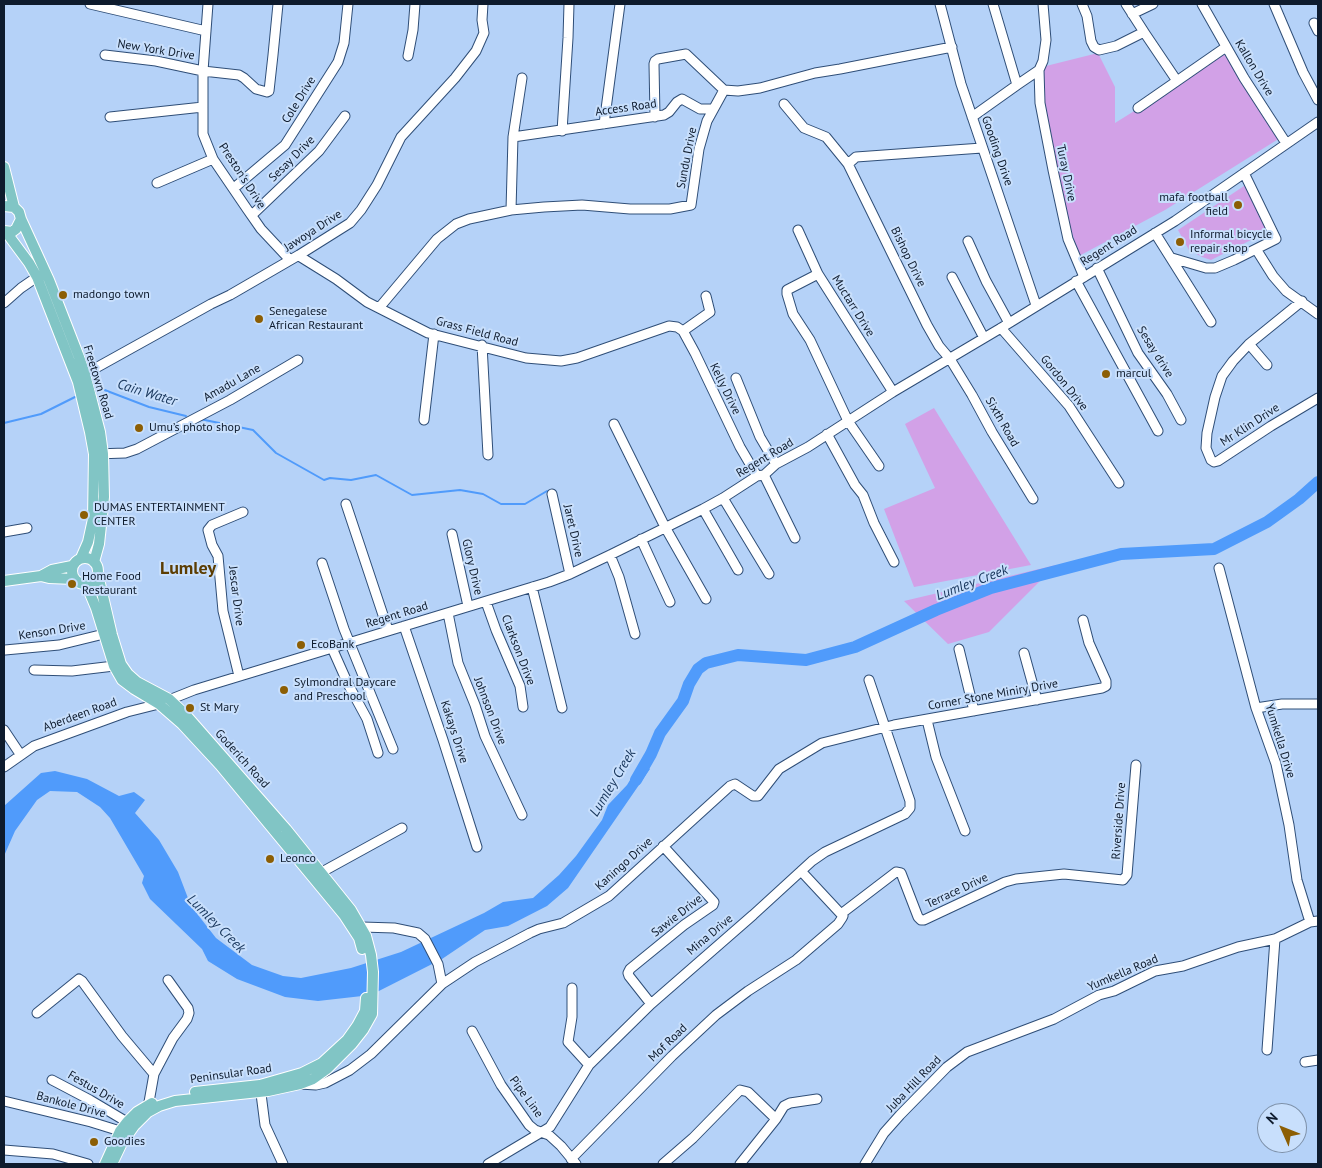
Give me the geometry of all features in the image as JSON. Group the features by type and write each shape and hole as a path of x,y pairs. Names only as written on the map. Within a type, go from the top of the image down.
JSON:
{"main road":[{"name":"Freetown Road","path":"4,167 9,207 19,212 49,280 86,374 100,432 93,519 88,542 81,558"},
{"path":"5,232 16,229 21,219"},
{"name":"Freetown Road","path":"5,232 29,263 37,277 78,382 90,432 98,454 103,518 100,544 94,562"},
{"path":"4,581 41,576 52,570 72,566 81,558 90,559 94,562 97,566 98,575 86,584 74,579 41,576"},
{"path":"72,566 71,570 74,579"},
{"name":"Goderich Road","path":"98,575 112,636 121,664 128,674 137,682 168,700 186,715 322,872 351,910 362,934"},
{"name":"Goderich Road","path":"86,584 96,608 114,666 122,680 158,704 182,724 226,772 362,934"},
{"name":"Peninsular Road","path":"112,1164 122,1143 143,1118 159,1106 174,1101 313,1078 341,1057 363,1030 368,1012 373,972 372,955 362,934"},
{"name":"Peninsular Road","path":"105,1164 120,1131 127,1122 137,1112 155,1101 173,1095 260,1088"}],"street":[{"path":"90,4 206,31"},
{"name":"Preston's Drive","path":"208,4 203,71 203,134 213,159 261,229 290,260"},
{"name":"New York Drive","path":"105,55 156,61 203,71 239,75 256,89 264,92 269,90 278,4"},
{"name":"Cole Drive","path":"234,188 284,145 334,68 343,50 348,4"},
{"path":"408,56 415,4"},
{"name":"Jawoya Drive","path":"86,374 342,229 361,210 377,185 401,137 456,78 476,51 484,33 482,20 483,4"},
{"path":"562,131 569,4"},
{"path":"604,124 620,4"},
{"name":"Gooding Drive","path":"940,4 961,84 1036,306"},
{"path":"993,4 1017,85"},
{"name":"Turay Drive","path":"1043,4 1046,40 1040,70 1040,103 1068,238 1080,279 1158,431"},
{"path":"1082,4 1087,16 1091,41 1096,48 1107,49 1144,32"},
{"path":"1126,4 1177,81"},
{"path":"1132,14 1153,4"},
{"name":"Kallon Drive","path":"1202,4 1226,47 1286,143"},
{"path":"1274,4 1318,100"},
{"path":"1138,108 1226,47"},
{"path":"654,117 654,64 658,59 686,54 724,90 738,91 760,88 815,73 952,48"},
{"path":"972,117 1040,70"},
{"path":"511,210 513,137 522,78"},
{"name":"Sundu Drive","path":"379,308 432,244 450,228 469,219 511,210 582,205 630,209 670,209 691,205 699,149 707,121 724,90"},
{"name":"Access Road","path":"513,137 654,117 667,114 682,99 700,109 713,109"},
{"name":"Bishop Drive","path":"784,104 804,128 826,137 848,164 927,325 938,346 950,359"},
{"path":"110,117 203,107"},
{"name":"Sesay Drive","path":"252,215 319,151 345,116"},
{"name":"Regent Road","path":"168,700 239,676 486,602 570,574 703,509 776,464 808,447 893,392 1176,220 1318,122"},
{"path":"848,164 856,157 982,148"},
{"path":"157,183 213,159"},
{"path":"1172,258 1206,268 1215,268 1276,239 1244,173"},
{"name":"Muctarr Drive","path":"798,230 818,274 893,392"},
{"path":"1154,233 1172,258 1211,322"},
{"path":"968,241 986,281 1009,323"},
{"path":"1256,249 1278,283 1293,297 1302,301 1318,314"},
{"name":"Grass Field Road","path":"299,256 336,279 367,302 401,320 434,334 526,358 561,361 577,358 669,326 677,327 683,332"},
{"name":"Sesay drive","path":"1097,268 1138,353 1167,394 1181,420"},
{"path":"818,274 787,290 793,314 810,340 848,420 879,466"},
{"path":"4,303 37,277"},
{"path":"952,277 984,338"},
{"path":"683,332 710,312 706,296"},
{"name":"Mr Klin Drive","path":"1302,301 1249,344 1232,361 1222,376 1207,433 1206,448 1211,460 1214,462 1218,461 1318,398"},
{"name":"Gordon Drive","path":"1001,328 1069,406 1119,483"},
{"name":"Kelly Drive","path":"683,332 740,447 760,475 795,538"},
{"path":"424,420 434,334"},
{"path":"1249,344 1267,365"},
{"path":"482,345 488,455"},
{"name":"Sixth Road","path":"950,359 1033,499"},
{"name":"Amadu Lane","path":"98,454 125,453 137,449 215,408 298,360"},
{"path":"736,378 760,437 776,464"},
{"path":"614,424 665,527 706,599"},
{"path":"827,434 855,485 863,495 874,523 894,562"},
{"name":"Jaret Drive","path":"552,494 570,574"},
{"path":"723,498 768,574"},
{"path":"346,504 388,630"},
{"path":"703,509 738,570"},
{"name":"Jescar Drive","path":"239,676 222,611 218,556 212,545 208,530 212,525 243,512"},
{"path":"4,532 27,528"},
{"name":"Glory Drive","path":"452,534 468,606"},
{"path":"641,539 670,602"},
{"path":"610,555 621,585 634,634"},
{"path":"322,563 350,642 393,748"},
{"name":"Yumkella Drive","path":"1219,568 1256,708 1276,764 1289,825 1297,880 1314,921"},
{"path":"532,587 562,708"},
{"name":"Clarkson Drive","path":"486,602 520,686 524,707"},
{"name":"Johnson Drive","path":"448,612 458,664 486,736 522,815"},
{"name":"Corner Stone Miniry Drive","path":"884,728 894,724 927,720 1106,686 1106,681 1089,643 1083,620"},
{"name":"Kakays Drive","path":"404,626 438,724 477,847"},
{"name":"Kenson Drive","path":"5,650 59,645 104,634"},
{"path":"332,648 348,684 367,719 378,753"},
{"path":"959,649 974,711"},
{"path":"1024,653 1037,700"},
{"path":"34,670 72,671 114,666"},
{"path":"869,680 884,728"},
{"name":"Aberdeen Road","path":"4,766 34,746 127,712 168,700"},
{"path":"1256,708 1282,704 1318,704"},
{"path":"927,720 936,757 965,831"},
{"name":"Kaningo Drive","path":"298,1079 316,1085 350,1070 371,1054 442,984 475,962 534,931 564,924 609,896 730,786 735,784 753,796 758,796 779,769 822,743 884,728"},
{"name":"Mina Drive","path":"488,1164 550,1127 589,1065 651,1004 800,871 825,852 905,814 910,808 910,801 884,728"},
{"path":"4,730 20,754"},
{"name":"Riverside Drive","path":"1125,879 1136,765"},
{"path":"322,872 402,828"},
{"name":"Sawie Drive","path":"651,1004 629,976 630,969 684,925 713,905 714,902 663,846"},
{"path":"800,871 841,914"},
{"name":"Terrace Drive","path":"841,914 896,872 901,873 903,876 918,917 921,920 1016,879 1064,874 1104,879 1125,879"},
{"name":"Mof Road","path":"574,1162 672,1056 716,1015 748,991 796,960 838,924 843,916 841,914"},
{"name":"Yumkella Road","path":"997,1039 1054,1019 1099,995 1114,991 1155,971 1183,966 1238,947 1275,939 1314,921"},
{"path":"362,934 394,928 418,933 426,939 438,964 442,984"},
{"path":"1267,1050 1275,939"},
{"path":"37,1013 79,979 122,1036 154,1074"},
{"path":"147,1106 154,1074 189,1013 188,1008 168,980"},
{"path":"572,988 572,1017 568,1042 589,1065"},
{"name":"Pipe Line","path":"472,1031 507,1093 529,1124 534,1130 549,1135 574,1162"},
{"name":"Juba Hill Road","path":"865,1164 884,1134 900,1115 947,1067 966,1052 997,1039"},
{"path":"1305,1062 1318,1060"},
{"name":"Festus Drive","path":"52,1080 127,1122"},
{"path":"260,1088 265,1125 283,1164"},
{"path":"663,1164 693,1138 740,1090 748,1092 776,1119"},
{"path":"740,1164 784,1106 790,1103 817,1099"},
{"name":"Bankole Drive","path":"4,1101 120,1131"},
{"path":"120,1131 122,1143"},
{"path":"4,1150 53,1154 88,1164"}],"shaded area":[{"path":"1098,53 1115,87 1115,123 1227,53 1280,138 1165,210 1079,256 1060,193 1042,106 1042,67"},
{"name":"mafa football field","path":"1250,182 1273,229 1211,260 1189,250 1178,230"},
{"path":"934,408 1031,565 914,587 884,509 935,488 905,424"},
{"path":"1056,565 989,632 948,644 904,601"}],"water":[{"path":"641,762 650,769 568,888 547,906 508,926 485,930 442,959 371,995 318,1001 285,997 237,979 208,961 202,949 150,899 142,883 144,876 110,818 100,807 77,792 50,791 37,800 15,831 4,856 4,806 41,773 55,771 87,779 119,796 134,792 145,800 135,813 159,840 178,872 191,906 216,938 252,965 283,976 301,978 351,968 401,952 484,913 503,902 533,898 559,875 576,856 602,820 608,805 627,785"}],"waterway":[{"name":"Cain Water","path":"102,389 149,407 186,416"},
{"name":"Cain Water","path":"4,423 41,414 75,397"},
{"name":"Cain Water","path":"200,419 253,430 276,453 324,480 330,478 351,480 376,475 412,495 460,490 483,494 501,504 525,504 547,491"},
{"name":"Lumley Creek","path":"636,780 651,754 660,733 683,701 689,684 698,669 706,663 738,655 806,660 855,647 936,610 991,588 1121,554 1214,549 1267,522 1299,499 1318,482"}],"place":[{"name":"mafa football field","path":"1238,205"},
{"name":"Informal bicycle repair shop","path":"1180,242"},
{"name":"madongo town","path":"63,295"},
{"name":"Senegalese African Restaurant","path":"259,319"},
{"name":"marcul","path":"1106,374"},
{"name":"Umu’s photo shop","path":"139,428"},
{"name":"DUMAS ENTERTAINMENT CENTER","path":"84,515"},
{"name":"Home Food Restaurant","path":"72,584"},
{"name":"EcoBank","path":"301,645"},
{"name":"Sylmondral Daycare and Preschool","path":"284,690"},
{"name":"St Mary","path":"190,708"},
{"name":"Leonco","path":"270,859"},
{"name":"Goodies","path":"94,1142"}],"district":[{"name":"Lumley","path":"188,569"}]}
